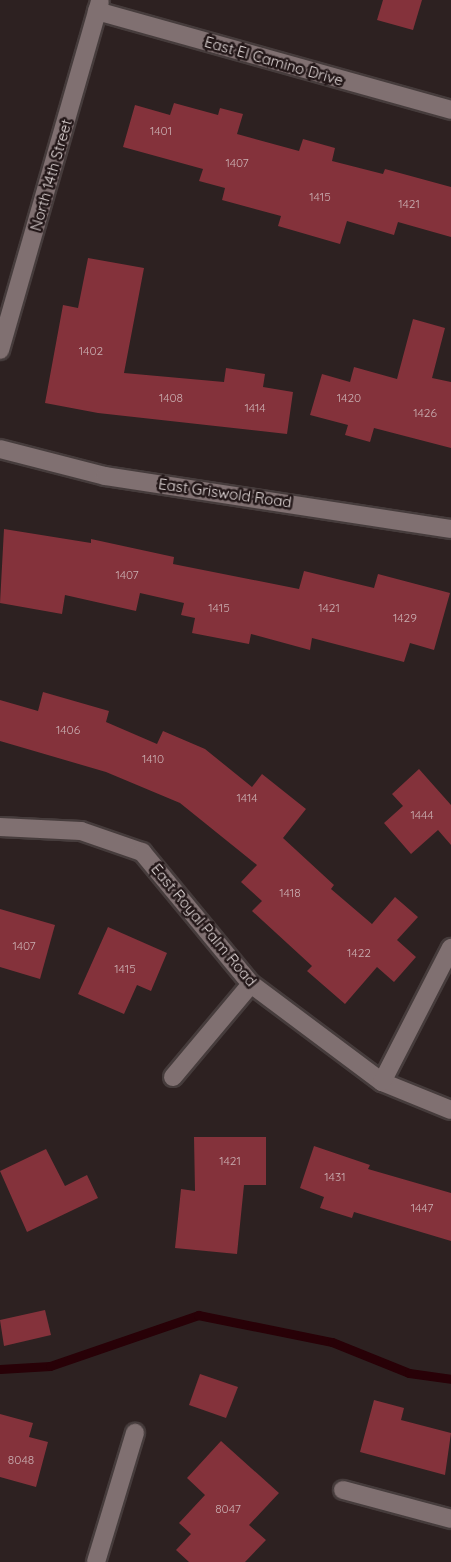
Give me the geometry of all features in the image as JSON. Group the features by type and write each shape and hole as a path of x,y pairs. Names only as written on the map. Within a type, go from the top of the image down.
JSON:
{"street":[{"name":"East El Camino Drive","path":"99,6 451,110"},
{"name":"North 14th Street","path":"0,350 99,6"},
{"name":"East Griswold Road","path":"0,449 105,476 451,529"},
{"name":"East Royal Palm Road","path":"0,827 81,831 142,852 251,984 382,1082 451,1110"},
{"path":"382,1082 451,948"},
{"path":"172,1077 251,984"},
{"path":"96,1562 135,1433"},
{"path":"343,1490 451,1519"}],"building":[{"path":"383,0 422,0 413,30 377,20"},
{"path":"174,103 218,115 220,108 243,114 237,134 299,151 303,139 335,148 332,161 383,174 385,169 451,187 451,237 398,222 394,235 347,221 340,244 278,226 281,216 222,200 225,188 199,181 203,169 123,147 135,105 170,115"},
{"path":"88,258 144,268 124,373 224,382 226,368 265,374 263,387 293,392 287,434 98,413 45,403 63,305 78,308"},
{"path":"413,319 445,328 432,378 451,382 451,448 374,428 370,442 345,435 348,425 310,415 322,374 350,382 354,367 397,379"},
{"path":"4,529 91,543 91,539 174,557 173,564 299,589 304,571 374,588 378,574 450,593 434,650 410,643 404,662 312,638 310,650 251,634 249,644 192,633 195,618 181,615 184,603 140,593 136,611 65,595 62,614 0,603"},
{"path":"43,692 109,711 106,722 157,744 163,731 205,749 252,787 262,774 306,809 283,838 334,885 331,889 372,924 395,897 418,917 397,940 416,957 394,982 377,967 345,1004 307,971 312,966 252,911 262,901 241,882 257,865 180,803 106,772 0,741 0,700 38,711"},
{"path":"419,769 451,805 451,845 438,830 411,854 384,823 403,806 392,794"},
{"path":"0,909 55,925 40,979 0,967"},
{"path":"108,927 167,953 151,991 137,985 124,1014 78,994"},
{"path":"194,1137 266,1137 266,1185 244,1185 237,1254 175,1248 181,1189 195,1191"},
{"path":"314,1146 370,1165 368,1169 451,1193 451,1241 354,1212 352,1218 320,1208 324,1197 300,1188"},
{"path":"46,1149 65,1186 87,1175 98,1198 27,1232 0,1171"},
{"path":"45,1310 51,1335 4,1346 0,1320"},
{"path":"200,1374 238,1387 226,1418 189,1405"},
{"path":"374,1400 404,1408 401,1420 451,1433 445,1475 360,1452"},
{"path":"0,1414 33,1423 29,1437 48,1442 36,1487 0,1477"},
{"path":"221,1441 279,1493 249,1525 266,1540 245,1562 189,1562 176,1550 191,1534 179,1523 205,1495 187,1478"}],"waterway":[{"path":"0,1369 50,1366 198,1315 332,1342 409,1373 451,1379"}]}
